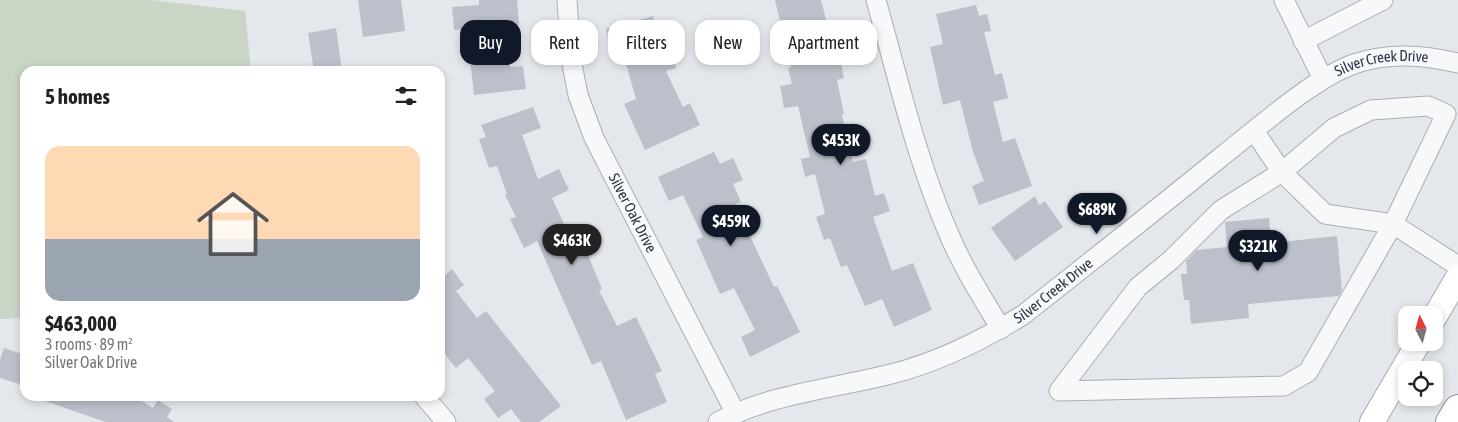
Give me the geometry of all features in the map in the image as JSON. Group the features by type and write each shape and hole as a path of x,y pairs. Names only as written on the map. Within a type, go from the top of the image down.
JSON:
{"highway":[{"path":"1450,422 1458,409"}],"main road":[{"path":"1441,306 1458,277"},
{"path":"1377,414 1414,351"}],"street":[{"name":"Silver Oak Drive","path":"567,0 571,59 576,86 594,138 736,414"},
{"path":"876,0 928,181 948,234 970,277 1001,329"},
{"path":"1284,0 1323,80"},
{"path":"1303,41 1383,0"},
{"name":"Silver Creek Drive","path":"718,422 782,397 891,374 926,364 982,340 1023,315 1254,131 1323,80 1354,64 1391,56 1432,57 1458,63"},
{"path":"1428,106 1446,114 1393,224 1308,372 1284,386 1059,391 1138,287 1171,260 1221,210 1282,172 1334,128 1371,110 1428,106"},
{"path":"1254,131 1282,172 1325,214 1393,224 1458,266"},
{"path":"428,401 446,422"}],"green space":[{"path":"0,0 151,0 245,11 250,66 20,66 20,318 0,319"}],"building":[{"path":"358,0 401,0 405,31 363,37"},
{"path":"479,0 517,0 519,20 460,20 460,30 454,30 452,7 479,5"},
{"path":"775,0 821,0 826,20 780,20"},
{"path":"976,5 979,16 987,14 991,31 984,32 995,75 1002,73 1008,98 993,102 1003,142 1015,138 1032,186 979,205 972,186 984,181 973,152 960,100 943,105 930,47 943,44 936,14"},
{"path":"653,16 654,20 639,20"},
{"path":"336,28 341,66 313,66 308,33"},
{"path":"471,65 523,66 526,89 474,95"},
{"path":"626,65 675,65 676,68 666,71 683,107 690,103 700,125 645,150 624,104 636,99"},
{"path":"791,65 841,65 844,78 837,80 844,114 842,115 853,162 866,159 875,196 884,193 890,211 873,217 892,271 913,263 932,310 894,327 882,299 865,306 847,265 841,267 830,238 824,240 816,217 825,214 815,174 805,177 801,159 810,157 798,106 784,108 780,86 792,84 788,68 791,67"},
{"path":"533,107 541,128 522,135 538,179 559,169 569,190 552,198 571,239 588,232 596,252 588,255 602,289 599,290 617,326 636,317 662,371 655,374 667,402 626,420 601,361 592,365 537,241 524,248 510,219 516,217 505,195 507,194 497,166 489,168 479,139 486,137 481,125"},
{"path":"714,152 720,164 733,158 743,180 733,184 741,202 735,204 774,287 777,286 800,332 750,357 741,337 755,330 734,288 720,294 696,240 703,237 683,195 669,201 658,177"},
{"path":"1035,196 1039,205 1045,201 1063,227 1015,261 991,228"},
{"path":"1269,218 1271,243 1337,236 1342,290 1339,296 1248,304 1249,318 1191,324 1189,300 1184,300 1181,274 1187,274 1186,261 1197,250 1227,247 1225,222"},
{"path":"452,269 464,285 456,291 477,318 486,311 561,406 539,422 521,422 511,409 498,418 484,399 495,391 468,358 456,368 445,354 445,275"},
{"path":"4,348 20,353 20,384 0,378 0,360"},
{"path":"45,401 142,401 153,408 157,401 160,401 172,409 167,417 174,422 106,422"}]}
